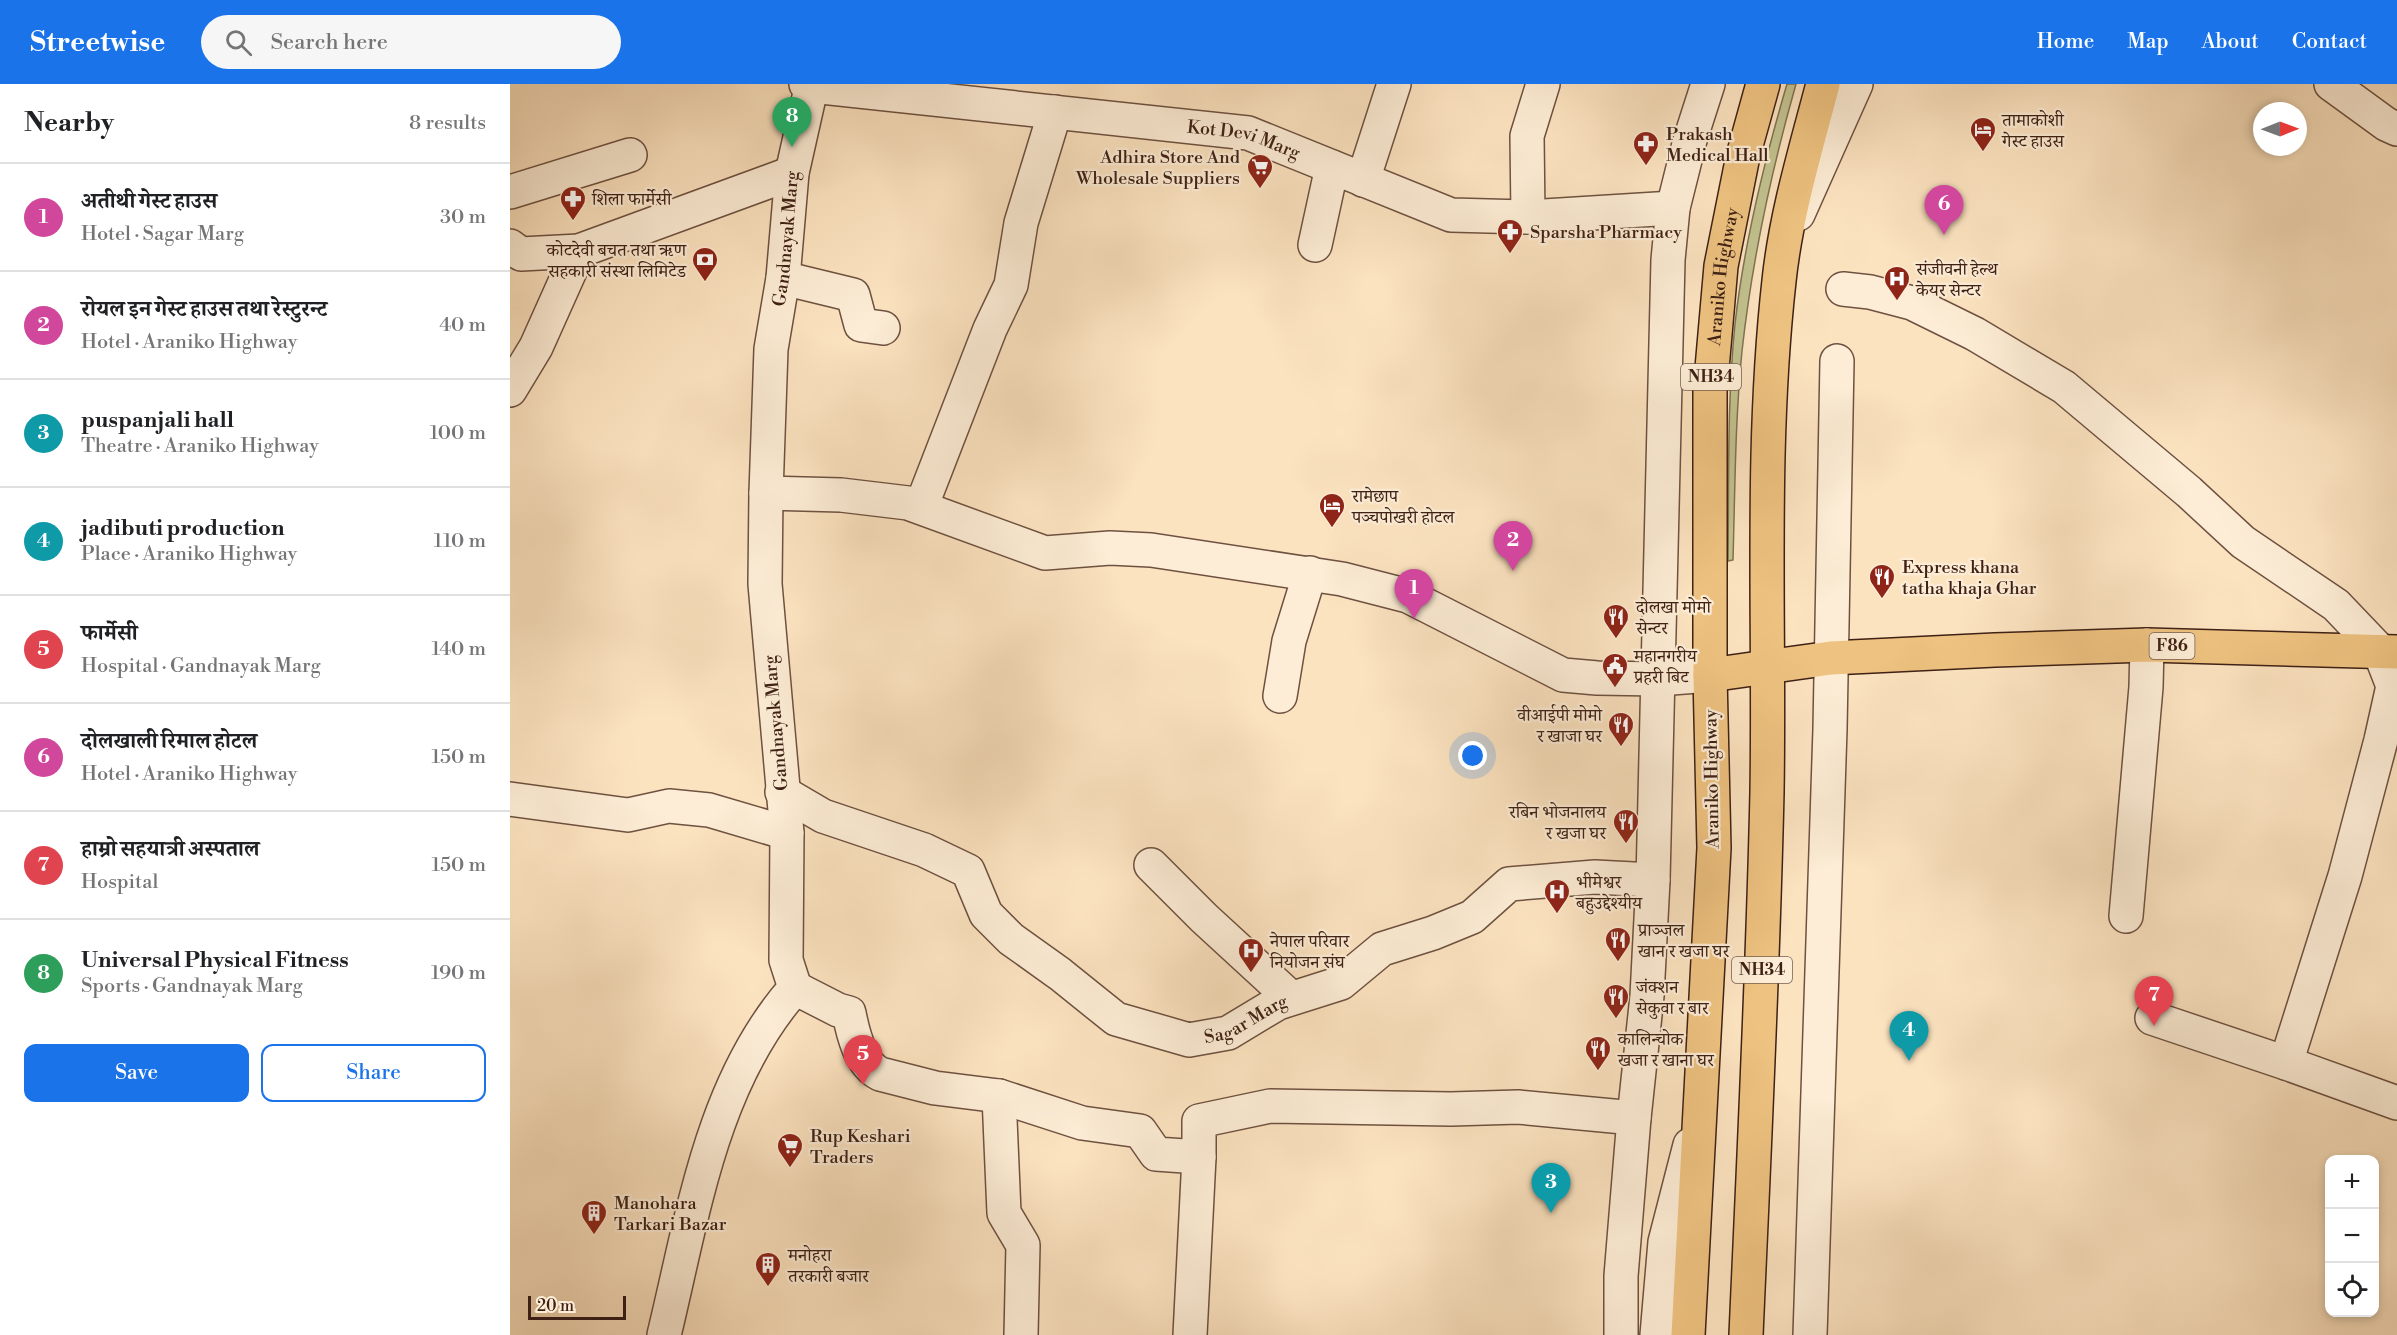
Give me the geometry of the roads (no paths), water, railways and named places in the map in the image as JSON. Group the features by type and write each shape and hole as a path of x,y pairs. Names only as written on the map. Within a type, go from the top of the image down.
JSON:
{"main road":[{"name":"Araniko Highway","path":"1688,1335 1714,848 1710,675 1710,391 1721,266 1743,156 1763,84"},
{"name":"NH34","path":"1746,1335 1767,789 1766,667 1770,411 1779,280 1785,242 1792,199 1823,84"},
{"name":"F86","path":"1831,658 2147,645 2388,651"},
{"path":"1710,675 1831,658"}],"street":[{"path":"1363,180 1394,84"},
{"path":"1528,217 1527,136 1543,84"},
{"path":"1621,1335 1621,1276 1647,996 1653,880 1665,309 1673,208 1690,140 1708,84"},
{"path":"1785,242 1856,84"},
{"path":"2331,84 2386,124 2397,129"},
{"name":"Kot Devi Marg","path":"810,85 1248,133 1451,215 1528,217 1673,208"},
{"name":"Gandnayak Marg","path":"795,988 786,960 787,833 765,584 766,493 771,349 783,278 792,173 810,85"},
{"path":"921,507 990,329 1011,285 1021,223 1054,112"},
{"path":"510,192 630,155"},
{"path":"1316,245 1332,167"},
{"path":"510,246 521,254 579,250 792,173"},
{"path":"510,390 536,347 579,250"},
{"path":"783,278 853,296 861,325 883,328"},
{"path":"1843,289 1870,292 1912,303 1975,334 2064,387 2189,492 2243,542 2336,605 2388,651 2395,689 2345,876 2286,1063"},
{"path":"1810,1335 1831,658 1837,361"},
{"path":"766,493 841,495 908,503 1045,553 1110,548 1151,550 1310,573 1408,596 1563,675 1659,679 1710,675"},
{"path":"1280,696 1288,641 1310,573"},
{"path":"2127,916 2146,687 2147,645"},
{"name":"Sagar Marg","path":"782,792 823,816 924,850 968,871 986,914 1011,939 1060,974 1116,1019 1189,1040 1228,1033 1278,1002 1341,983 1382,949 1433,933 1472,917 1509,884 1595,877 1653,880"},
{"path":"510,799 628,815 669,806 709,810 787,833"},
{"path":"1151,865 1290,998"},
{"path":"664,1335 706,1163 723,1106 751,1048 774,1012 795,988 838,1010 849,1013 855,1041 874,1071 935,1088 999,1096 1082,1123 1140,1131 1156,1154 1199,1157"},
{"path":"2152,1018 2397,1103"},
{"path":"999,1096 1004,1213 1023,1245 1021,1335"},
{"path":"1190,1335 1199,1121 1270,1106 1451,1109 1518,1107 1634,1118"},
{"path":"1657,1335 1665,1242 1700,1106"}],"place":[{"name":"Universal Physical Fitness","path":"792,147"},
{"name":"तामाकोशी गेस्ट हाउस","path":"1983,153"},
{"name":"Prakash Medical Hall","path":"1646,167"},
{"name":"Adhira Store And Wholesale Suppliers","path":"1260,190"},
{"name":"शिला फार्मेसी","path":"573,222"},
{"name":"दोलखाली रिमाल होटल","path":"1944,235"},
{"name":"Sparsha Pharmacy","path":"1510,255"},
{"name":"कोटदेवी बचत तथा ऋण सहकारी संस्था लिमिटेड","path":"705,283"},
{"name":"संजीवनी हेल्थ केयर सेन्टर","path":"1897,302"},
{"name":"रामेछाप पञ्चपोखरी होटल","path":"1332,529"},
{"name":"रोयल इन गेस्ट हाउस तथा रेस्टुरन्ट","path":"1513,571"},
{"name":"Express khana tatha khaja Ghar","path":"1882,600"},
{"name":"अतीथी गेस्ट हाउस","path":"1414,619"},
{"name":"दोलखा मोमो सेन्टर","path":"1616,640"},
{"name":"महानगरीय प्रहरी बिट","path":"1615,689"},
{"name":"वीआईपी मोमो र खाजा घर","path":"1621,748"},
{"name":"रबिन भोजनालय र खजा घर","path":"1626,845"},
{"name":"भीमेश्वर बहुउद्देश्यीय","path":"1557,915"},
{"name":"प्राञ्जल खान र खजा घर","path":"1618,963"},
{"name":"नेपाल परिवार नियोजन संघ","path":"1251,974"},
{"name":"जंक्शन सेकुवा र बार","path":"1616,1020"},
{"name":"हाम्रो सहयात्री अस्पताल","path":"2154,1026"},
{"name":"jadibuti production","path":"1909,1061"},
{"name":"कालिन्चोक खजा र खाना घर","path":"1598,1072"},
{"name":"फार्मेसी","path":"863,1085"},
{"name":"Rup Keshari Traders","path":"790,1169"},
{"name":"puspanjali hall","path":"1551,1213"},
{"name":"Manohara Tarkari Bazar","path":"594,1236"},
{"name":"मनोहरा तरकारी बजार","path":"768,1288"}]}
